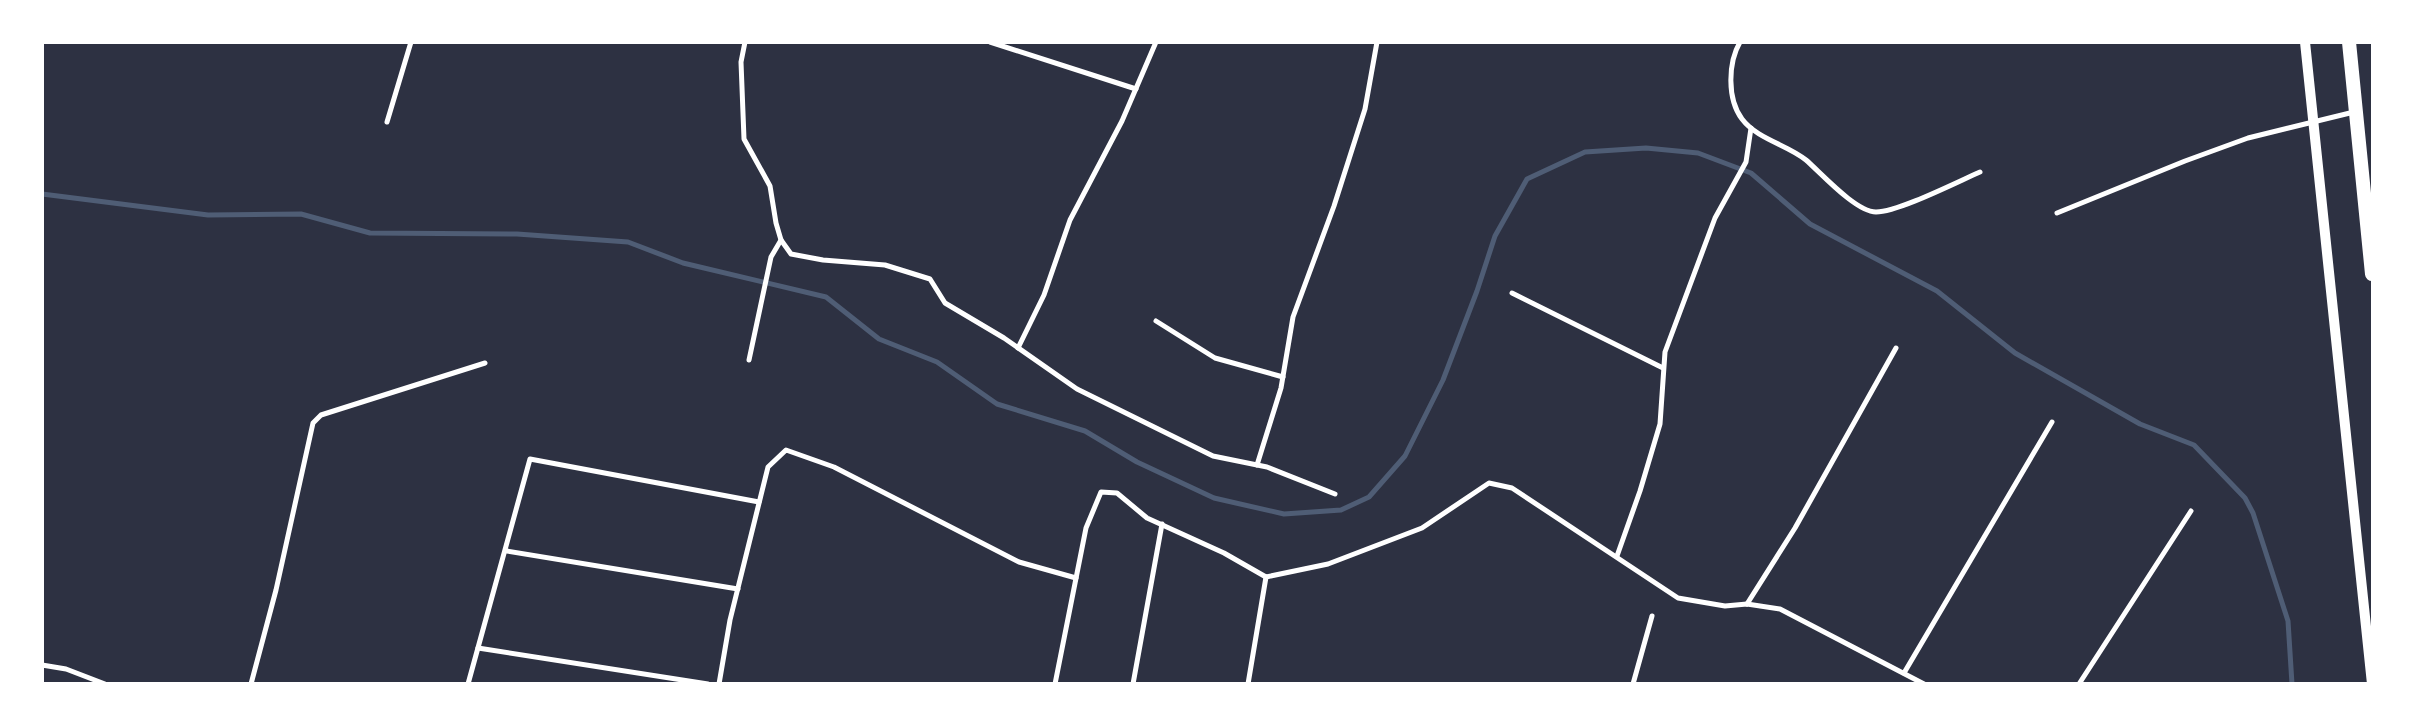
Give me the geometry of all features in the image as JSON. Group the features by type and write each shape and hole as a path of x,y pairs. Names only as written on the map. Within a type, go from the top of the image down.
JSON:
{"highway":[{"path":"2349,42 2372,274"}],"main road":[{"path":"2305,42 2372,684"}],"street":[{"path":"387,122 411,42"},
{"path":"745,42 741,62 744,139 770,186 776,223 781,240 792,254 824,260 885,265 930,279 944,304 1018,348 1076,389 1213,456 1267,467 1335,494"},
{"path":"990,42 1136,89"},
{"path":"1018,348 1044,295 1070,220 1122,121 1156,42"},
{"path":"1258,465 1283,377 1293,317 1334,206 1365,109 1377,42"},
{"path":"1740,42 1732,64 1732,85 1737,108 1742,119 1751,128 1804,158 1859,206 1875,212 1891,209 1980,172"},
{"path":"2057,214 2185,161 2248,138 2357,111"},
{"path":"1617,556 1640,491 1660,424 1663,368 1666,352 1715,218 1746,162 1751,128"},
{"path":"749,360 771,257 781,240"},
{"path":"1512,293 1663,368"},
{"path":"1156,321 1215,358 1283,377"},
{"path":"1747,604 1795,528 1896,348"},
{"path":"251,684 276,590 313,423 321,415 485,364"},
{"path":"1904,673 2052,422"},
{"path":"719,684 738,589 768,467 786,450 834,467 1019,562 1076,578"},
{"path":"468,684 507,551 530,460 759,502"},
{"path":"1055,684 1086,528 1101,492 1117,493 1147,518 1224,553 1266,578 1328,564 1422,528 1489,483 1512,488 1678,598 1725,606 1747,604 1780,609 1924,684"},
{"path":"2079,684 2191,511"},
{"path":"1133,684 1162,524"},
{"path":"507,551 738,589"},
{"path":"1248,684 1266,578"},
{"path":"1633,684 1652,616"},
{"path":"478,648 708,684"},
{"path":"42,665 66,668 105,684"}],"waterway":[{"path":"42,194 208,215 301,214 370,233 517,234 628,242 683,263 826,297 879,339 937,362 997,404 1085,431 1137,462 1214,498 1284,514 1341,510 1369,497 1405,456 1443,380 1477,291 1495,236 1527,179 1585,152 1646,148 1698,153 1751,173 1810,224 1937,291 2015,353 2140,424 2194,445 2245,498 2253,513 2288,621 2292,684"}]}
